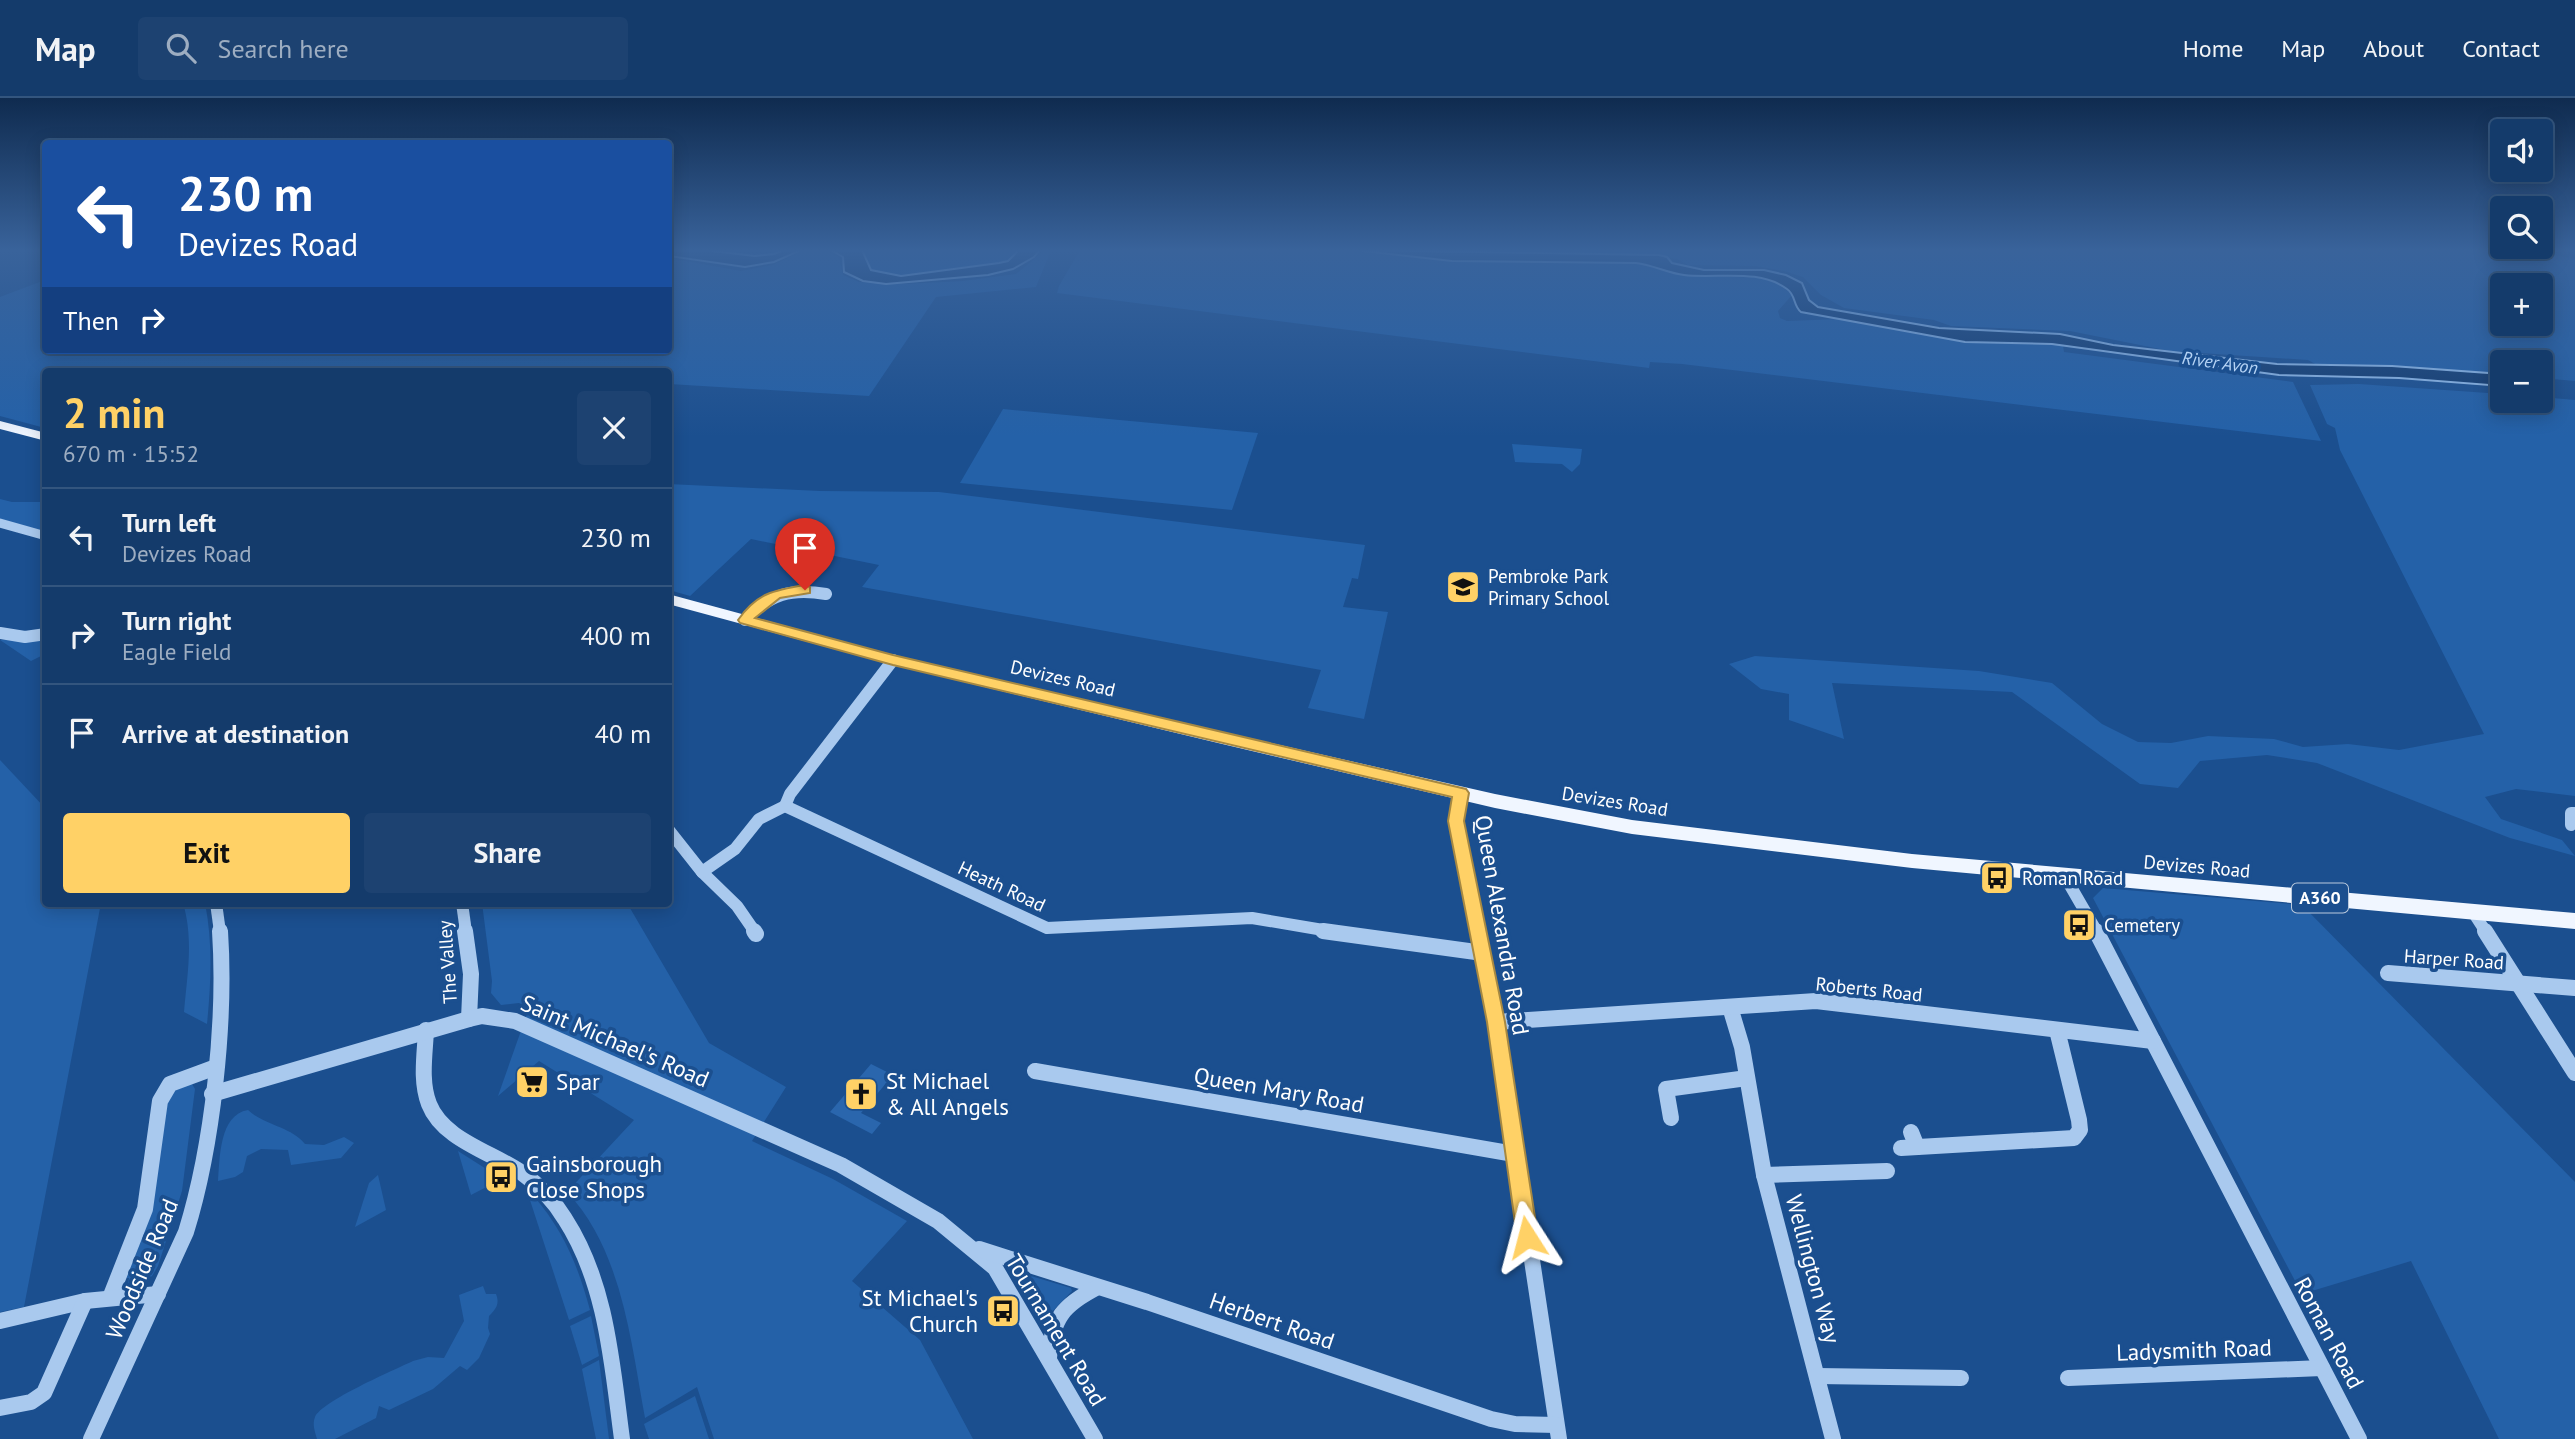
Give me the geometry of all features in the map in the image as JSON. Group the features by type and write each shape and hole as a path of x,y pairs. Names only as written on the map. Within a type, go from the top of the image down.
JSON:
{"main road":[{"path":"0,425 42,436"},
{"name":"Devizes Road","path":"672,600 893,660 1461,793 1662,831 1912,861 2575,921"}],"street":[{"path":"0,523 42,535"},
{"path":"746,620 766,600 786,590 826,594"},
{"path":"0,633 25,637 42,635"},
{"path":"702,872 735,849 759,819 785,806 790,794 893,660"},
{"name":"Queen Alexandra Road","path":"1461,793 1456,821 1496,1022 1558,1432"},
{"name":"Heath Road","path":"785,806 1047,928 1252,918 1483,953"},
{"path":"672,834 702,872 737,906 756,934"},
{"name":"Roman Road","path":"2064,875 2359,1439"},
{"name":"Woodside Road","path":"91,1439 186,1232 196,1203 216,1068 223,976 216,907"},
{"name":"The Valley","path":"463,907 471,974 469,1019"},
{"name":"Harper Road","path":"2473,912 2575,1073"},
{"name":"Harper Road","path":"2388,973 2575,988"},
{"name":"Roberts Road","path":"1496,1022 1816,1001 2153,1041"},
{"name":"Wellington Way","path":"1730,1007 1742,1047 1764,1175 1833,1439"},
{"name":"Saint Michael's Road","path":"212,1094 469,1019 482,1016 515,1021 815,1152 899,1197 975,1248"},
{"path":"426,1030 424,1083 430,1108 436,1117 452,1132 534,1182 563,1217 581,1247 600,1296 622,1439"},
{"path":"1910,1142 2074,1138 2080,1130 2079,1120 2057,1030"},
{"name":"Woodside Road","path":"110,1298 145,1209 160,1101 170,1084 216,1068"},
{"name":"Queen Mary Road","path":"1035,1071 1514,1154"},
{"path":"1671,1118 1667,1089 1747,1078"},
{"name":"Wellington Way","path":"1764,1175 1887,1171"},
{"name":"Herbert Road","path":"975,1248 1491,1419 1558,1432"},
{"name":"Tournament Road","path":"975,1248 995,1268 1095,1439"},
{"path":"1049,1358 1050,1334 1056,1318 1078,1296 1098,1287"},
{"path":"0,1321 85,1301 158,1294"},
{"path":"0,1408 32,1402 44,1393 85,1301"},
{"name":"Ladysmith Road","path":"2068,1378 2322,1368"},
{"path":"1817,1376 1961,1378"}],"shaded area":[{"path":"0,313 42,313 42,354 672,354 672,313 925,313 869,396 672,384 672,368 42,368 42,427 0,416"},
{"path":"1212,313 1778,313 1780,318 1787,321 1840,319 1965,342 2052,344 2063,346 2064,352 2293,382 2321,441 1682,364 1650,362 1649,368"},
{"path":"1878,313 2490,313 2490,336 2553,336 2553,313 2575,313 2575,381 2553,379 2553,350 2490,350 2490,373 2319,366 2308,360 2170,351 2070,331 1951,326 1934,320"},
{"path":"2359,384 2490,393 2490,413 2553,413 2553,398 2575,400 2575,796 2516,789 2485,797 2501,819 2562,840 2575,856 2510,838 2317,763 2267,755 2200,761 2178,788 2140,784 2012,692 1832,683 1844,739 1789,720 1789,694 1761,689 1729,664 1755,656 1979,671 2052,683 2102,724 2138,742 2171,743 2208,736 2274,739 2303,747 2348,744 2399,750 2484,734 2340,450 2335,428 2327,424 2310,385"},
{"path":"1003,409 1258,433 1232,510 960,483"},
{"path":"1512,444 1582,449 1580,464 1572,472 1562,464 1515,462"},
{"path":"672,484 820,491 939,492 1365,545 1358,579 1352,578 1343,607 1388,612 1364,719 1308,708 1321,670 862,587 879,565 751,539 690,596 672,591"},
{"path":"0,499 12,502 42,502 42,531 0,519"},
{"path":"42,638 42,656 31,661 0,640"},
{"path":"0,760 42,805 42,907 100,907 24,1307 0,1312"},
{"path":"2103,888 2302,905 2575,1182 2575,1439 2499,1439 2411,1261 2302,1294 2093,898"},
{"path":"184,907 206,907 210,964 207,1024 184,1012 189,944"},
{"path":"483,907 629,907 709,1043 786,1087 752,1141 833,1179 907,1221 852,1281 920,1340 973,1439 714,1439 697,1387 645,1418 629,1328 612,1269 586,1215 567,1192 634,1120 539,1061 498,1096 529,1008 519,1003 501,1005 491,993 492,981"},
{"path":"192,1084 195,1089 182,1191 158,1266 152,1276 133,1287 128,1284 129,1278 126,1278 143,1235 157,1170 167,1103 176,1088"},
{"path":"248,1110 262,1120 292,1133 305,1144 324,1145 344,1137 354,1143 341,1158 291,1165 288,1150 261,1149 247,1156 243,1172 218,1181 226,1129 231,1120"},
{"path":"458,1151 502,1179 471,1195"},
{"path":"378,1175 386,1210 355,1227 369,1183"},
{"path":"533,1195 568,1249 590,1310 569,1320 529,1197"},
{"path":"1014,1271 1071,1288 1072,1291 1044,1320 1012,1273"},
{"path":"483,1286 486,1294 496,1294 497,1304 489,1316 490,1334 479,1358 467,1370 460,1366 433,1389 389,1410 379,1406 376,1418 335,1439 317,1439 314,1425 320,1410 360,1386 413,1361 428,1357 444,1358 464,1321 459,1295"},
{"path":"591,1316 599,1356 582,1365 570,1326"},
{"path":"599,1360 609,1439 596,1439 582,1369"},
{"path":"695,1396 709,1439 649,1439 644,1424"}],"water":[{"name":"River Avon","path":"1804,313 1850,313 1939,328 2060,334 2113,345 2277,364 2392,366 2490,373 2490,385 2399,378 2279,375 2052,344 1965,342"}],"building":[{"name":"St Michael & All Angels","path":"871,1064 893,1075 861,1113 881,1123 872,1134 830,1112"}],"place":[{"name":"Pembroke Park Primary School","path":"1463,587"},
{"name":"Roman Road","path":"1997,878"},
{"name":"Cemetery","path":"2079,925"},
{"name":"Spar","path":"532,1082"},
{"name":"St Michael & All Angels","path":"861,1094"},
{"name":"Gainsborough Close Shops","path":"501,1177"},
{"name":"St Michael's Church","path":"1003,1311"}],"route":[{"path":"805,590 786,590 776,594 756,608 746,620 893,660 1461,793 1456,821 1496,1022 1527,1237"}]}
